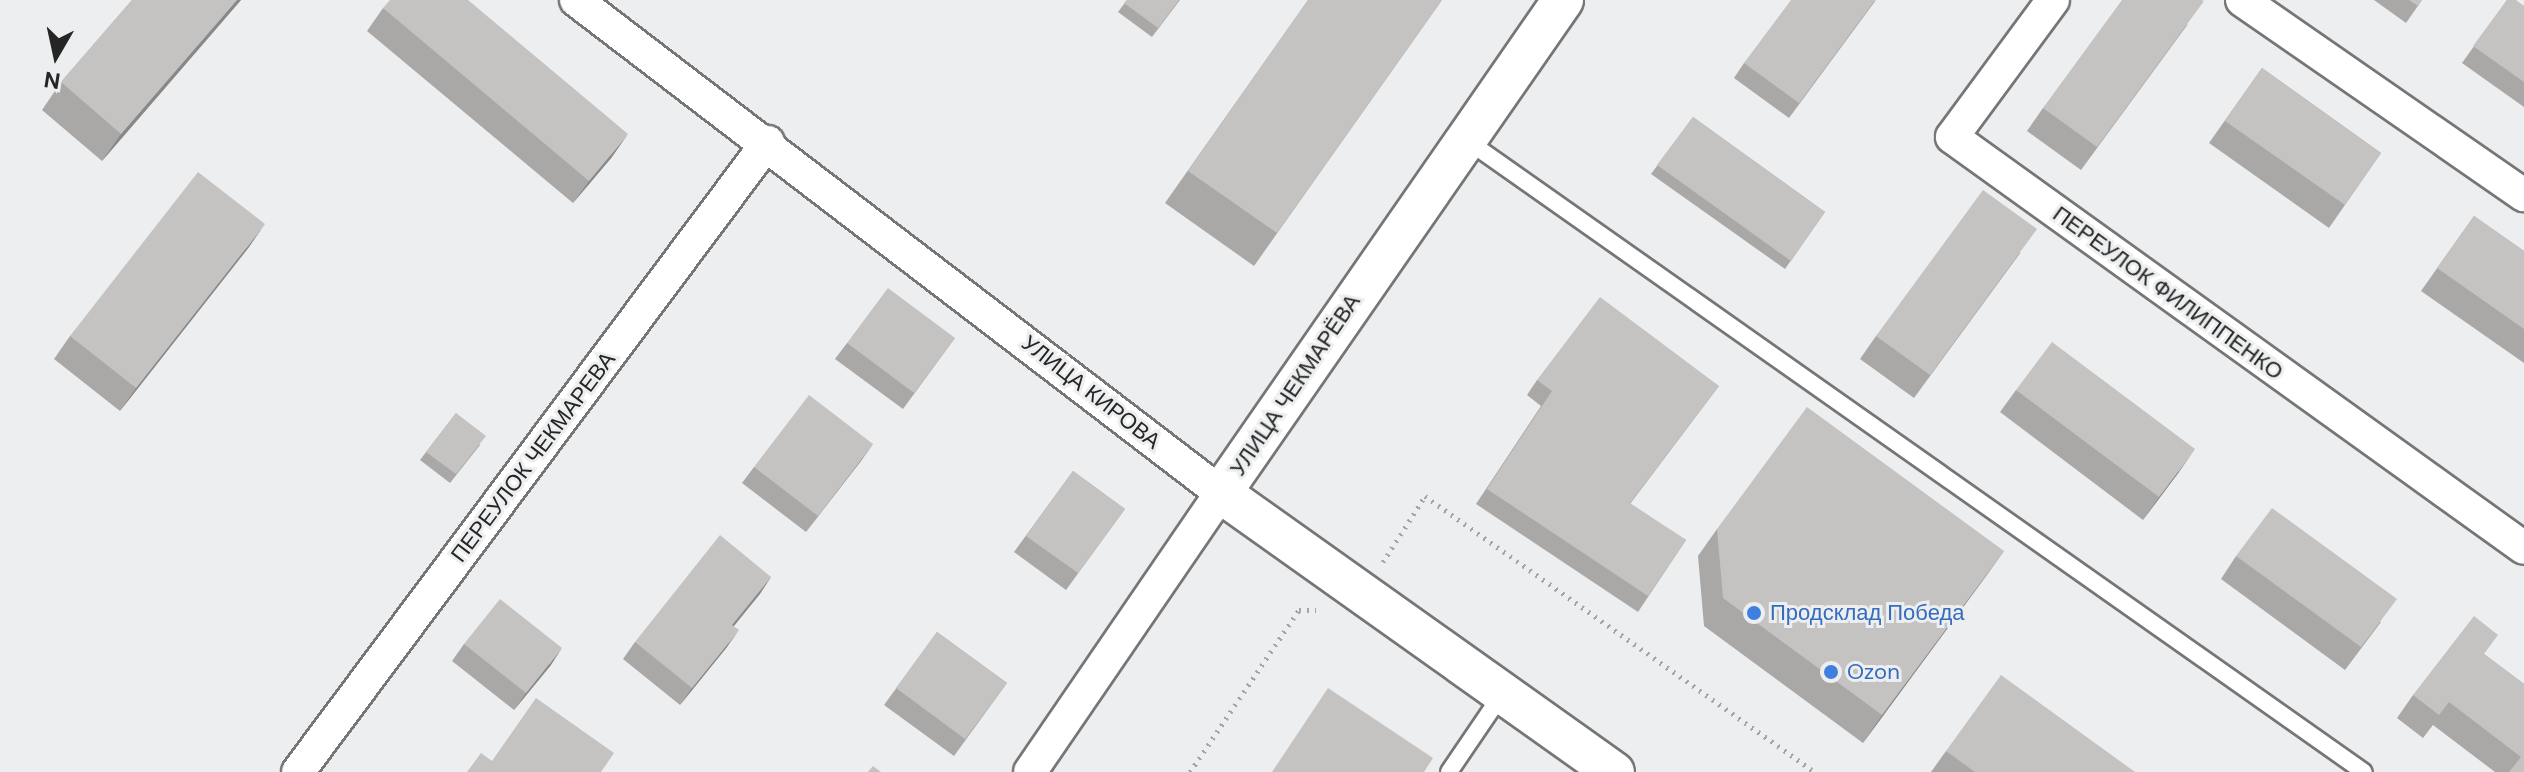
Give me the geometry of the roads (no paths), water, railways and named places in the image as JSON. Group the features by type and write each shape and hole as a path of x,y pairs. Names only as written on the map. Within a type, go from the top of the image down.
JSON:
{"street":[{"name":"УЛИЦА КИРОВА","path":"576,0 768,142 1221,493 1614,772"},
{"name":"УЛИЦА ЧЕКМАРЁВА","path":"1030,772 1464,138 1563,0"},
{"name":"ПЕРЕУЛОК ФИЛИППЕНКО","path":"2053,0 1952,137 2524,548"},
{"path":"2242,0 2524,195"},
{"name":"ПЕРЕУЛОК ЧЕКМАРЕВА","path":"298,772 768,142"}],"lane":[{"path":"1464,138 2364,772"},
{"path":"1449,772 1503,693"}],"place":[{"name":"Продсклад Победа","path":"1754,613"},
{"name":"Ozon","path":"1831,672"}]}
